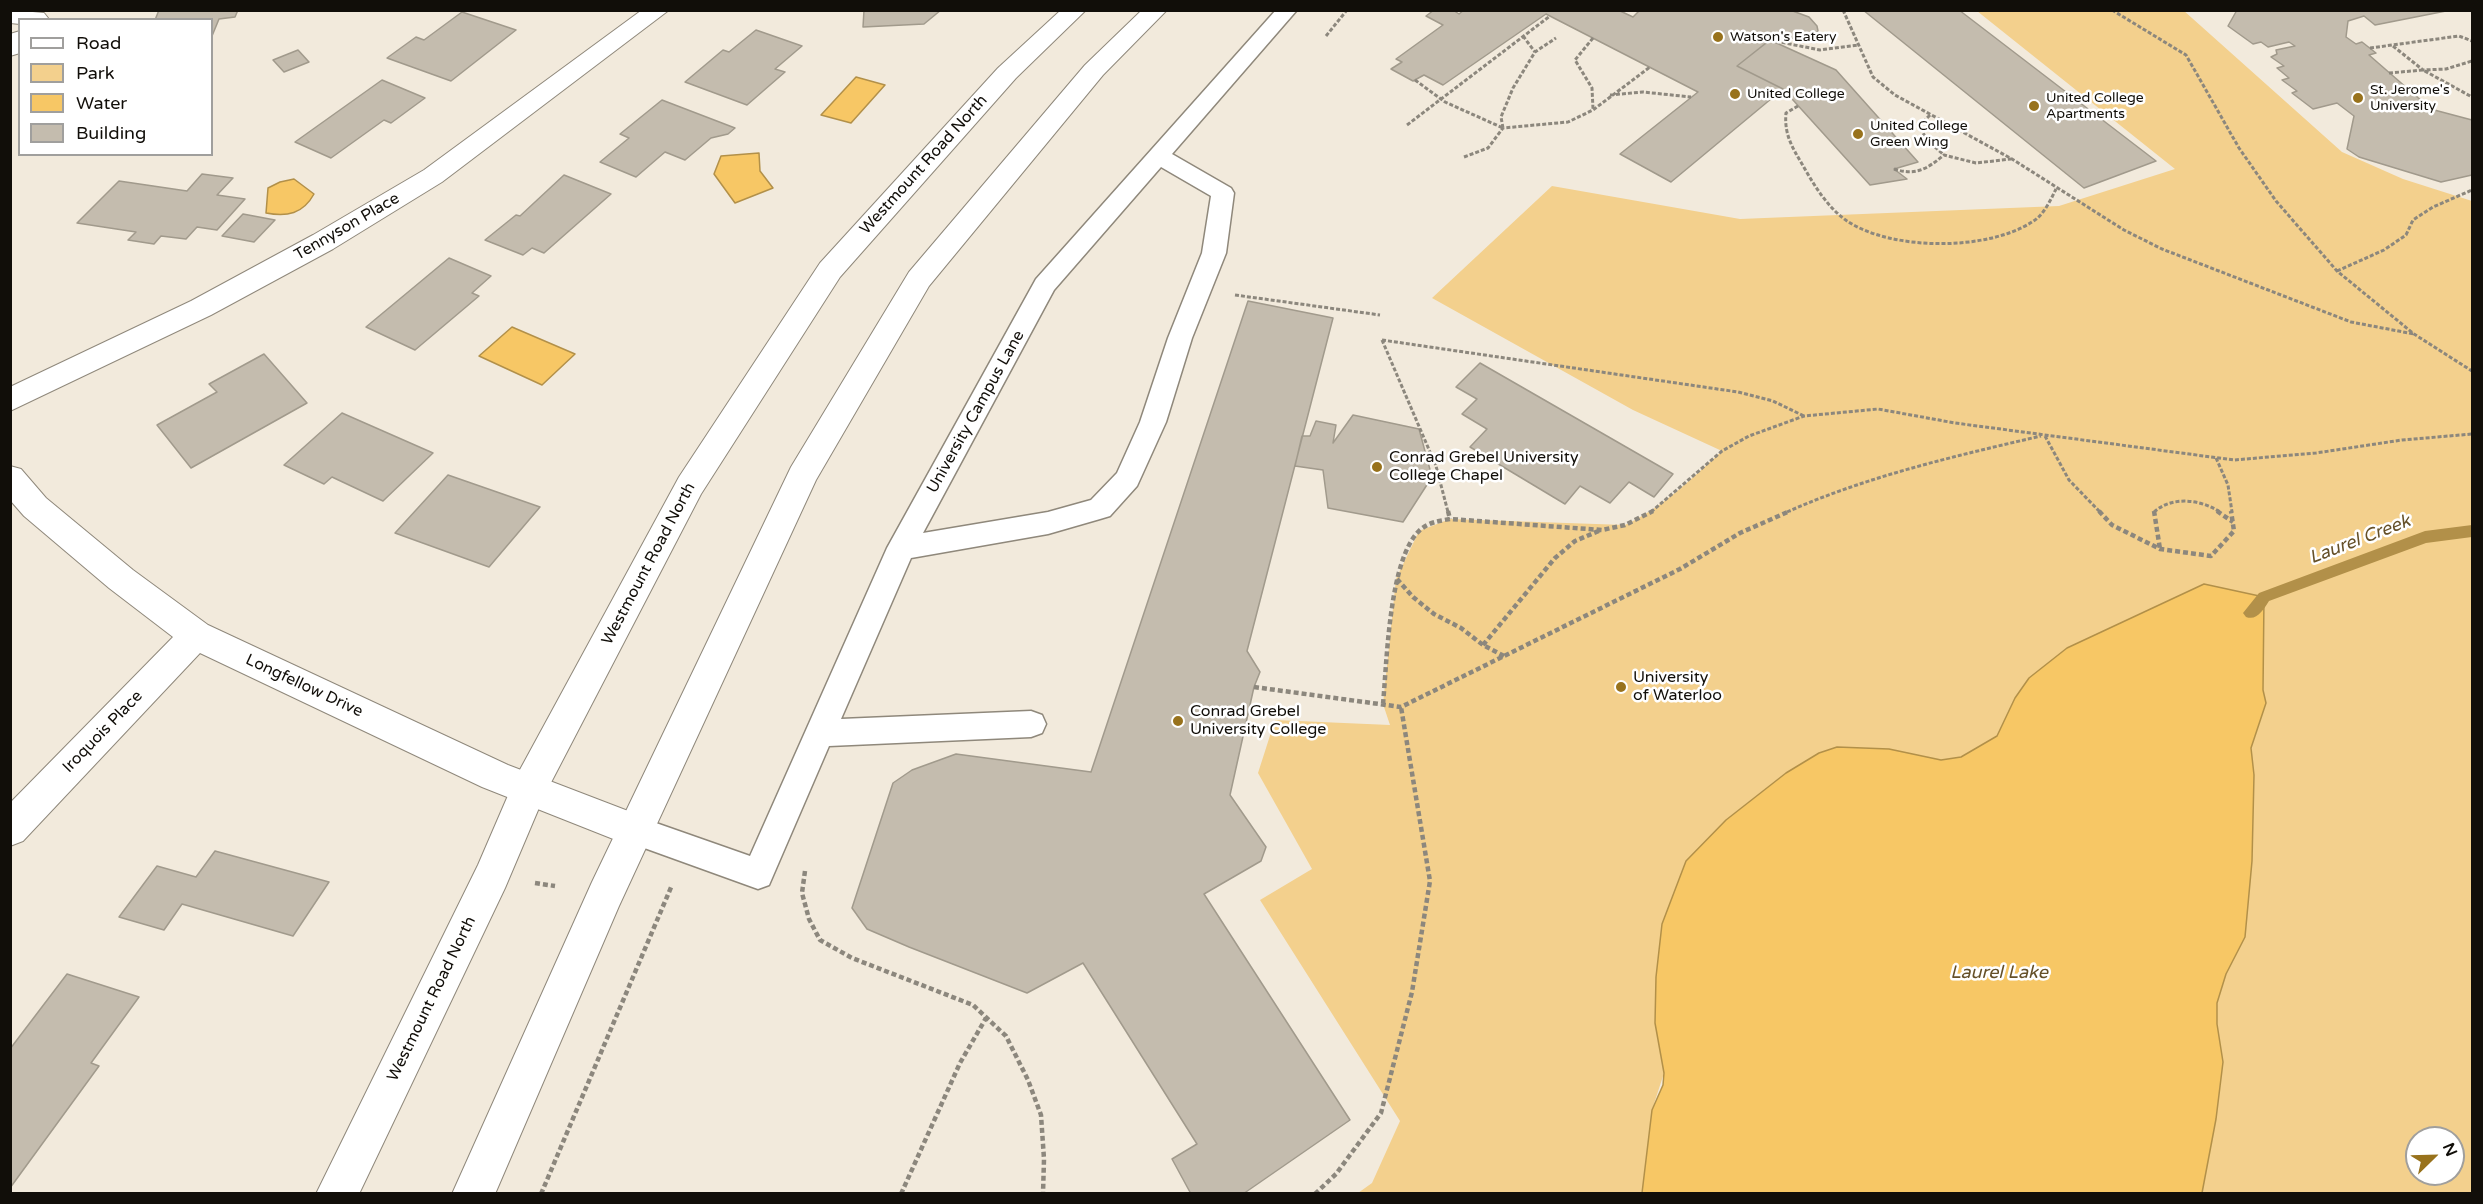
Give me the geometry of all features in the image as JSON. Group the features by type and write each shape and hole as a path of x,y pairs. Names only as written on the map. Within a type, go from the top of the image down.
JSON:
{"main road":[{"name":"Tennyson Place","path":"10,400 201,308 323,242 433,176 658,10"},
{"name":"Westmount Road North","path":"337,1194 492,876 529,789 690,486 830,270 1007,73 1075,10"},
{"path":"473,1194 605,895 802,476 919,279 1094,69 1156,10"},
{"path":"10,16 37,16"},
{"name":"Longfellow Drive","path":"10,478 43,514 121,579 196,635 495,776 636,831"},
{"name":"Iroquois Place","path":"10,829 196,635"}],"lane":[{"name":"University Campus Lane","path":"686,849 758,874 901,548 1045,285 1287,10"},
{"path":"901,548 1048,523 1100,508 1128,479 1153,422 1180,338 1214,253 1223,193 1158,156"},
{"path":"819,734 1031,724"},
{"path":"636,831 686,849"}],"path":[{"path":"1326,36 1347,10"},
{"path":"1843,10 1873,77 1894,95 2012,159 2124,230 2162,249 2351,322 2414,334"},
{"path":"2112,10 2186,55 2239,148 2276,201 2337,271 2414,334 2472,371"},
{"path":"1407,125 1550,16"},
{"path":"1523,36 1535,52"},
{"path":"2370,48 2459,36 2472,41"},
{"path":"1464,157 1488,148 1503,128 1501,117 1513,88 1535,52 1556,38"},
{"path":"1593,38 1575,60 1592,88 1593,110"},
{"path":"1770,40 1820,51 1858,45"},
{"path":"2393,46 2423,70 2472,97"},
{"path":"2389,73 2446,69 2472,61"},
{"path":"1415,80 1423,88 1441,98 1503,128 1568,122 1593,110 1650,67"},
{"path":"1610,95 1643,92 1691,97"},
{"path":"1798,106 1786,113 1783,127 1822,198 1848,222 1878,237 1909,244 2000,237 2032,223 2043,213 2056,189"},
{"path":"1930,115 1919,126 1927,140 1944,155 1976,163 2012,159"},
{"path":"1894,169 1908,174 1922,172 1944,155"},
{"path":"2337,271 2384,250 2406,235 2413,220 2433,207 2472,190"},
{"path":"1450,519 1436,466 1382,340 1738,393 1788,405 1804,416"},
{"path":"1483,645 1555,558 1575,541 1646,516 1670,498 1722,451 1749,436 1804,416 1878,409 2045,436 2234,460 2316,453 2402,440 2472,434"},
{"path":"2045,436 2069,480 2112,525 2160,549 2211,556 2234,531 2228,485 2216,458"},
{"path":"1254,687 1401,707 1680,569 1740,532 1810,502 1935,460 2045,436"},
{"path":"2160,549 2154,511 2170,503 2191,499 2201,502 2211,506 2233,523"},
{"path":"1383,704 1396,579 1402,554 1419,531 1432,522 1450,519 1602,530"},
{"path":"1396,579 1434,614 1461,628 1483,645 1505,657"},
{"path":"1315,1194 1336,1174 1381,1113 1412,992 1430,881 1401,707"},
{"path":"541,1194 686,849"},
{"path":"528,882 555,886"},
{"path":"901,1194 960,1063 987,1018"}],"green space":[{"path":"2183,10 2342,152 2403,179 2472,201 2472,1193 2202,1193 2216,1119 2223,1062 2217,1024 2217,1003 2226,974 2245,937 2252,861 2254,775 2251,748 2266,703 2263,690 2264,598 2204,584 2067,648 2029,679 2015,698 1997,736 1961,757 1941,760 1889,749 1837,747 1819,753 1786,773 1726,820 1655,1023 1664,1073 1652,1110 1642,1193 1358,1193 1372,1183 1400,1121 1260,900 1312,869 1258,773 1275,720 1390,725 1383,704 1396,579 1419,531 1450,519 1625,525 1664,501 1722,451 1633,410 1432,298 1552,186 1740,219 2059,206 2175,169 1977,11"}],"water":[{"path":"856,77 885,85 851,123 821,115"},
{"path":"759,153 760,171 773,188 735,203 714,174 721,156"},
{"path":"294,179 314,194 310,201 294,213 281,215 266,213 268,188"},
{"path":"512,327 575,354 542,385 479,356"},
{"name":"Laurel Lake","path":"2204,584 2264,597 2263,690 2266,703 2251,748 2254,775 2252,861 2245,937 2226,974 2217,1003 2217,1024 2223,1062 2216,1119 2202,1193 1642,1193 1652,1110 1663,1085 1664,1073 1655,1023 1656,977 1662,924 1686,861 1726,820 1786,773 1819,753 1837,747 1889,749 1941,760 1961,757 1997,736 2015,698 2029,678 2067,648"}],"building":[{"path":"159,10 238,10 235,17 219,19 213,34 213,18 156,18"},
{"path":"864,10 941,10 924,24 863,27"},
{"name":"United College","path":"1434,10 1453,10 1459,14 1464,10 1618,10 1633,17 1640,10 1790,10 1809,17 1817,26 1818,31 1810,39 1801,40 1776,35 1737,66 1783,89 1671,182 1620,154 1698,92 1546,14 1443,85 1424,75 1413,81 1391,69 1402,62 1396,59 1443,25 1426,16"},
{"name":"United College Apartments","path":"1863,10 1959,10 2156,161 2084,188"},
{"name":"St. Jerome's University","path":"2237,10 2451,10 2375,25 2364,16 2348,21 2346,37 2356,44 2362,42 2376,53 2369,55 2423,102 2417,103 2423,107 2472,120 2472,175 2441,182 2359,157 2347,149 2354,116 2337,103 2313,109 2292,93 2297,91 2282,80 2289,78 2277,68 2284,66 2271,57 2277,54 2276,50 2295,46 2289,42 2268,47 2261,42 2253,44 2228,26"},
{"path":"462,12 516,30 451,81 387,58 416,37 424,40"},
{"path":"756,30 802,46 775,69 785,72 747,105 685,82 723,50 729,52"},
{"name":"United College Green Wing","path":"1770,40 1836,70 1918,162 1894,169 1907,179 1870,185 1783,89 1737,66"},
{"path":"298,50 309,62 284,72 273,60"},
{"path":"382,80 425,98 391,123 384,120 331,158 295,142"},
{"path":"662,100 735,128 728,134 711,138 685,160 665,152 636,177 600,162 629,138 620,134"},
{"path":"202,174 233,178 217,195 245,199 217,230 197,227 186,239 161,236 154,244 128,240 136,232 77,223 119,181 187,191"},
{"path":"564,175 611,194 544,253 532,248 523,255 485,240 516,215 520,216"},
{"path":"243,214 275,220 254,242 222,236"},
{"path":"449,258 491,276 472,293 479,296 415,350 366,327"},
{"name":"Conrad Grebel University College","path":"1248,301 1333,318 1247,651 1260,672 1254,687 1230,795 1266,847 1261,861 1204,894 1350,1120 1243,1194 1191,1194 1172,1159 1197,1144 1083,963 1027,993 867,929 852,908 893,783 912,770 956,754 1091,772"},
{"path":"264,354 307,403 191,468 157,425 217,392 209,384"},
{"path":"1480,363 1673,474 1654,497 1629,482 1610,503 1580,486 1565,504 1470,447 1487,429 1462,414 1477,399 1456,387"},
{"path":"342,413 433,453 383,501 332,477 324,484 284,465"},
{"path":"1353,415 1419,429 1432,477 1403,522 1328,508 1323,470 1295,466 1302,436 1310,436 1316,421 1336,425 1333,443"},
{"path":"448,475 540,507 489,567 395,533"},
{"path":"215,851 329,882 293,936 182,904 164,930 119,917 157,866 196,877"},
{"path":"67,974 139,997 91,1063 99,1066 10,1188 10,1049"}],"waterway":[{"name":"Laurel Creek","path":"2251,613 2264,597 2425,537 2472,531"}],"place":[{"name":"Watson's Eatery","path":"1718,37"},
{"name":"United College","path":"1735,94"},
{"name":"St. Jerome's University","path":"2358,98"},
{"name":"United College Apartments","path":"2034,106"},
{"name":"United College Green Wing","path":"1858,134"},
{"name":"Conrad Grebel University College Chapel","path":"1377,467"},
{"name":"University of Waterloo","path":"1621,687"},
{"name":"Conrad Grebel University College","path":"1178,721"}]}
